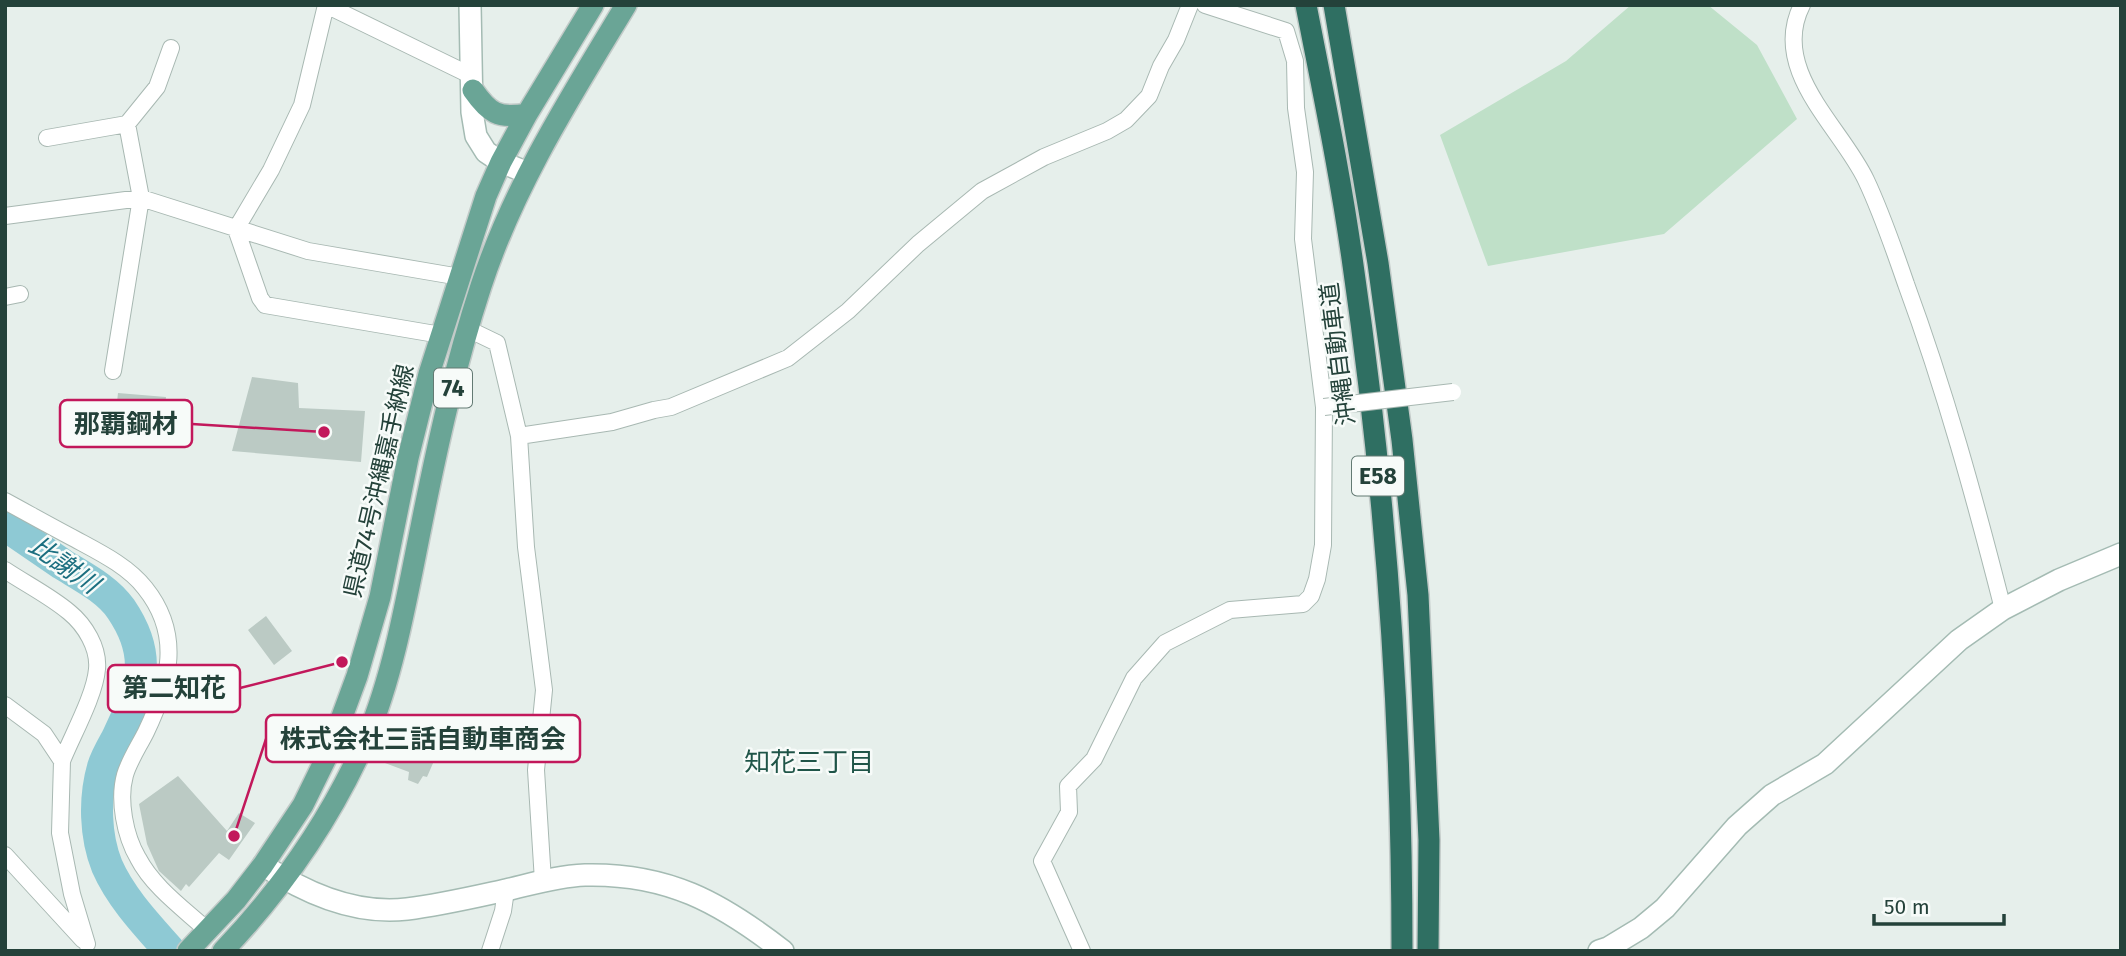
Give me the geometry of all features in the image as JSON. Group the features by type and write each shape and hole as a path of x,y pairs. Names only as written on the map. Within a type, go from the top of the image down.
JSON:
{"highway":[{"name":"沖縄自動車道","path":"1306,5 1353,265 1391,600 1402,837 1402,951"},
{"name":"沖縄自動車道","path":"1334,5 1378,263 1402,440 1418,595 1429,840 1428,951"}],"main road":[{"name":"県道74号沖縄嘉手納線","path":"188,951 263,865 303,805 329,752 357,676 380,597 408,458 441,335 486,197 527,114 593,5"},
{"name":"県道74号沖縄嘉手納線","path":"231,948 285,880 336,799 367,736 383,690 404,610 433,464 482,285 511,208 528,173 559,115 626,5"},
{"path":"472,83 484,107 509,117 527,114"}],"street":[{"path":"441,335 265,304 260,299 236,229 271,170 302,105 326,5 472,83"},
{"path":"470,5 472,112 477,136 486,152 528,173"},
{"path":"519,436 612,422 671,407 788,358 848,311 918,244 982,191 1044,157 1107,131 1126,120 1149,96 1190,5"},
{"path":"1082,951 1042,861 1069,812 1068,786 1094,760 1134,678 1165,643 1230,610 1303,604 1311,596 1317,579 1323,545 1324,407 1303,239 1306,172 1296,108 1294,61 1286,31 1205,5"},
{"path":"1802,5 1796,21 1794,40 1801,76 1815,104 1865,178 1882,216 1931,350 1973,491 2003,609"},
{"path":"47,138 127,124 157,87 171,48"},
{"path":"113,371 141,198 127,124"},
{"path":"5,216 141,198 308,251 460,277"},
{"path":"468,329 497,343 519,436 526,547 544,690 536,769 543,881"},
{"path":"1324,407 1452,392"},
{"path":"5,501 111,558 144,586 162,613 170,654 158,707 125,775 123,801 132,844 146,871 206,933"},
{"path":"1599,951 1641,928 1665,908 1737,826 1772,795 1825,764 1959,640 2003,609 2059,580 2121,554"},
{"path":"5,570 71,613 87,632 95,650 97,669 92,690 62,761 60,833 72,894 89,947"},
{"path":"5,705 44,734 62,761"},
{"path":"5,855 70,923 89,947"},
{"path":"263,865 285,880 323,898 382,909 407,909 583,875 630,878 676,887 713,903 751,926 783,951"},
{"path":"490,951 503,911 506,890"}],"green space":[{"path":"1631,5 1708,5 1757,45 1797,119 1664,234 1488,266 1440,135 1566,61"}],"building":[{"path":"252,377 298,383 299,408 365,411 361,462 232,451"},
{"path":"118,393 166,397 163,424 115,420"},
{"path":"266,616 292,651 274,665 248,630"},
{"path":"396,737 437,754 427,777 423,776 418,784 408,780 409,772 385,763"},
{"path":"178,776 227,831 239,813 255,823 229,860 219,853 189,887 186,884 181,891 159,871 147,844 139,804"}],"waterway":[{"name":"比謝川","path":"5,525 109,595 132,627 141,659 140,674 132,704 103,767 98,791 98,830 103,854 113,878 135,911 170,951"}],"place":[{"name":"那覇鋼材","path":"324,432"},
{"name":"第二知花","path":"342,662"},
{"name":"株式会社三話自動車商会","path":"234,836"}],"district":[{"name":"知花三丁目","path":"809,762"}]}
